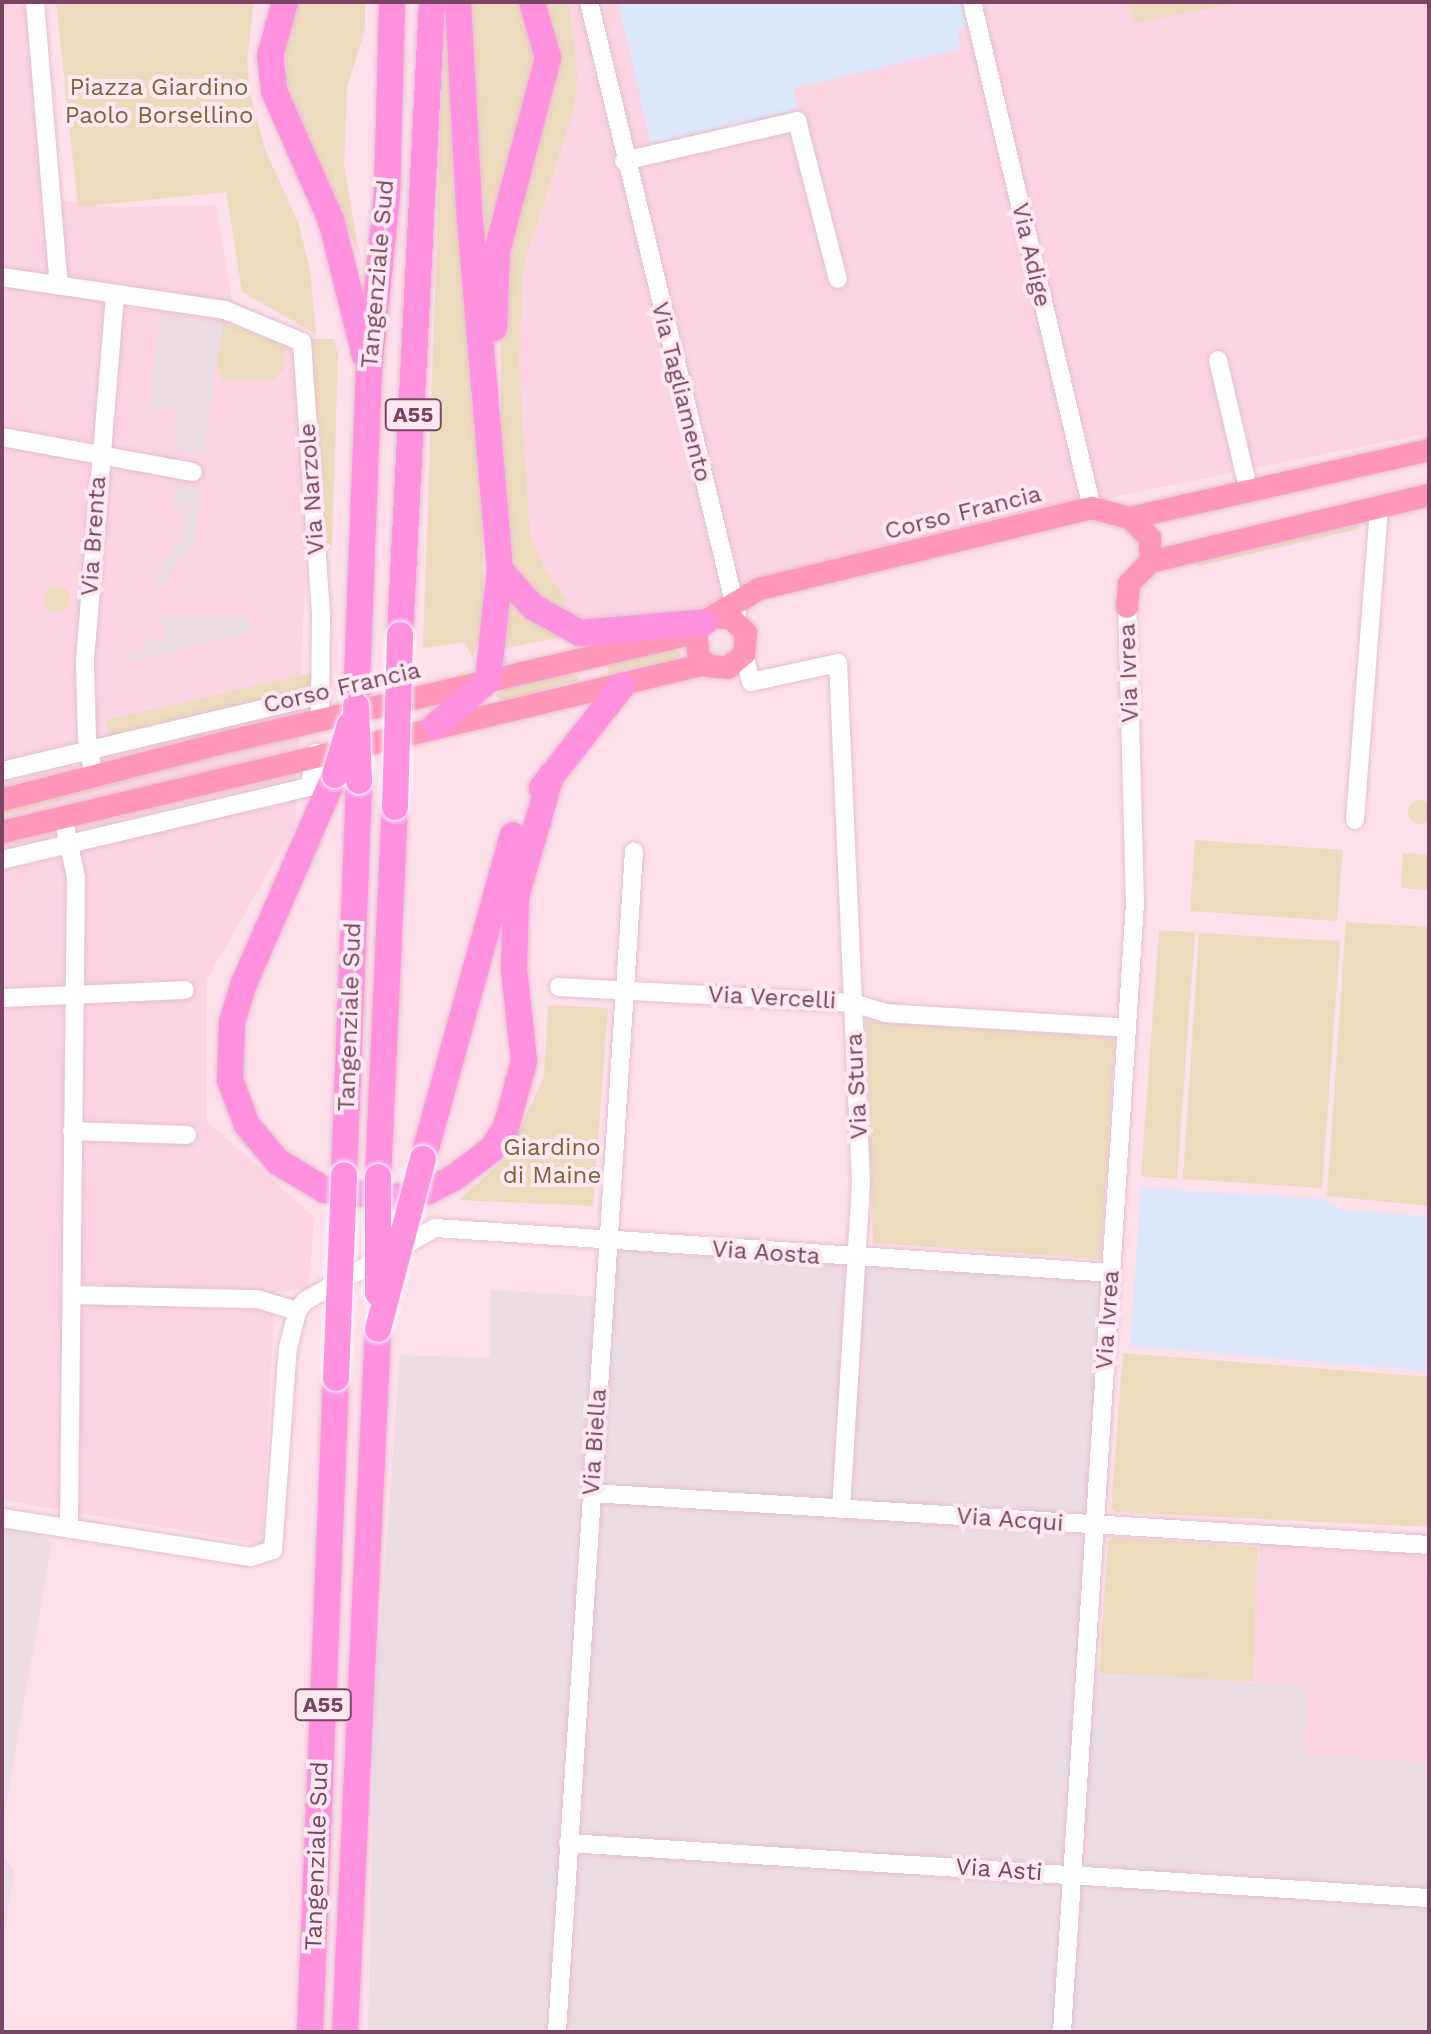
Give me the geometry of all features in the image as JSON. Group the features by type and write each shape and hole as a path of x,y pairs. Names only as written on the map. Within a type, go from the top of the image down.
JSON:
{"highway":[{"path":"285,2 270,56 274,91 331,220 369,369"},
{"path":"490,432 497,251 548,58 532,2"},
{"name":"Tangenziale Sud","path":"310,2032 358,810 356,706 369,369 387,195 392,8"},
{"name":"Tangenziale Sud","path":"345,2032 378,1329 378,1177 400,635 432,8"},
{"path":"435,726 488,680 500,570 458,8"},
{"path":"500,570 533,607 580,633 705,624"},
{"path":"378,1329 514,831 551,776 622,686"},
{"path":"356,706 320,814 243,986 232,1022 230,1080 247,1125 278,1162 302,1178 343,1194 412,1195 455,1177 491,1150 506,1128 520,1087 524,1061 514,969 516,897 551,776"}],"main road":[{"path":"1092,508 1130,518 1429,450"},
{"path":"1127,607 1129,584 1150,562 1429,495"},
{"name":"Corso Francia","path":"2,800 737,616 759,589 1092,508"},
{"path":"1130,518 1150,538 1150,562"},
{"path":"2,832 316,753 622,686 705,664 728,668 744,654 747,639 737,616"},
{"path":"705,624 696,651 705,664"}],"street":[{"path":"35,2 59,285"},
{"name":"Via Tagliamento","path":"589,2 624,161 737,616"},
{"name":"Via Adige","path":"972,2 1092,508"},
{"path":"624,161 797,121 838,279"},
{"path":"2,277 115,294"},
{"name":"Via Narzole","path":"115,294 225,310 302,342 321,617 320,720"},
{"name":"Via Brenta","path":"94,778 88,749 85,660 115,294"},
{"path":"1218,360 1249,492"},
{"path":"2,437 193,472"},
{"path":"1355,820 1379,508"},
{"name":"Via Ivrea","path":"1062,2032 1135,904 1127,607"},
{"name":"Via Stura","path":"744,654 751,682 838,663 861,1183 841,1509"},
{"name":"Corso Francia","path":"2,771 321,695"},
{"path":"2,860 309,787 316,753"},
{"path":"188,785 194,814"},
{"path":"63,817 76,877 72,1131 74,1295 69,1529"},
{"name":"Via Biella","path":"557,2032 634,852"},
{"name":"Via Vercelli","path":"559,987 853,1003 885,1013 1127,1028"},
{"path":"2,998 185,990"},
{"path":"72,1131 187,1135"},
{"name":"Via Aosta","path":"297,1311 305,1301 423,1232 460,1227 857,1259 1112,1273"},
{"path":"2,1518 251,1557 263,1556 277,1542 288,1348 297,1311 257,1299 74,1295"},
{"name":"Via Acqui","path":"591,1493 1429,1545"},
{"name":"Via Asti","path":"568,1843 1429,1898"}],"shaded area":[{"path":"2,2 35,2 46,199 113,207 216,205 232,300 305,333 305,581 295,826 207,979 207,1121 314,1217 309,1289 275,1292 262,1544 2,1500"},
{"path":"569,2 1429,2 1429,433 1117,496 757,585 742,618 596,651 562,614 567,598 546,572 530,535 519,362 524,265 573,112 578,77"},
{"path":"618,2 969,2 974,27 957,30 960,49 794,88 798,109 651,144"},
{"path":"162,312 223,322 203,455 173,449 180,409 163,405 161,412 149,410"},
{"path":"176,484 202,490 194,542 157,591 153,588 160,579 155,574 182,539 186,512 173,509"},
{"path":"161,615 250,618 253,632 133,661 132,656 147,648 145,643 166,638"},
{"path":"1141,1188 1322,1199 1342,1210 1429,1216 1429,1371 1130,1346"},
{"path":"607,1244 1111,1278 1093,1672 1308,1686 1304,1755 1429,1763 1429,2032 368,2032 375,1702 400,1355 490,1358 491,1290 601,1297"},
{"path":"2,1525 33,1530 52,1543 2,1828"},
{"path":"1259,1543 1429,1552 1429,1763 1304,1755 1308,1686 1253,1682"},
{"path":"2,1856 15,1872 2,1940"}],"green space":[{"name":"Piazza Giardino Paolo Borsellino","path":"56,2 254,2 247,59 250,94 266,152 298,222 310,270 316,334 242,292 226,192 78,207"},
{"path":"298,2 365,2 365,29 347,88 344,165 359,254 287,97 285,44"},
{"path":"469,2 519,2 532,32 534,81 485,237"},
{"path":"544,2 569,2 578,77 573,112 524,265 519,362 530,535 546,572 567,598 562,614 516,575 502,544 500,307 506,253 553,92 557,59"},
{"path":"1129,2 1242,2 1134,23"},
{"path":"443,56 448,59 481,497 485,626 472,658 465,642 423,648"},
{"path":"223,322 286,345 284,368 274,380 223,380 217,366"},
{"path":"305,339 334,339 338,354 332,550 322,545"},
{"path":"1358,518 1359,529 1198,566 1196,558"},
{"path":"57,586 66,590 70,599 66,608 57,612 48,608 44,599 48,590"},
{"path":"509,603 513,603 563,637 501,649"},
{"path":"678,648 681,657 609,675 607,664"},
{"path":"316,672 318,689 109,736 106,720"},
{"path":"573,672 580,680 501,701 496,696 502,689"},
{"path":"434,704 219,757 153,775 219,752"},
{"path":"144,777 2,816 2,810"},
{"path":"1420,800 1428,804 1432,812 1428,820 1420,824 1412,820 1408,812 1412,804"},
{"path":"1195,840 1343,850 1337,921 1190,911"},
{"path":"1403,853 1429,855 1429,890 1401,888"},
{"path":"1346,922 1429,927 1429,1206 1327,1196"},
{"path":"1159,930 1195,932 1177,1179 1141,1176"},
{"path":"1199,933 1340,941 1322,1188 1183,1179"},
{"name":"Giardino di Maine","path":"548,1005 608,1008 593,1206 459,1200 509,1155 544,1076"},
{"path":"866,1021 1115,1038 1101,1259 873,1243"},
{"path":"1123,1353 1429,1377 1429,1527 1116,1512 1111,1508"},
{"path":"1113,1537 1258,1547 1253,1682 1099,1673 1108,1542"}]}
